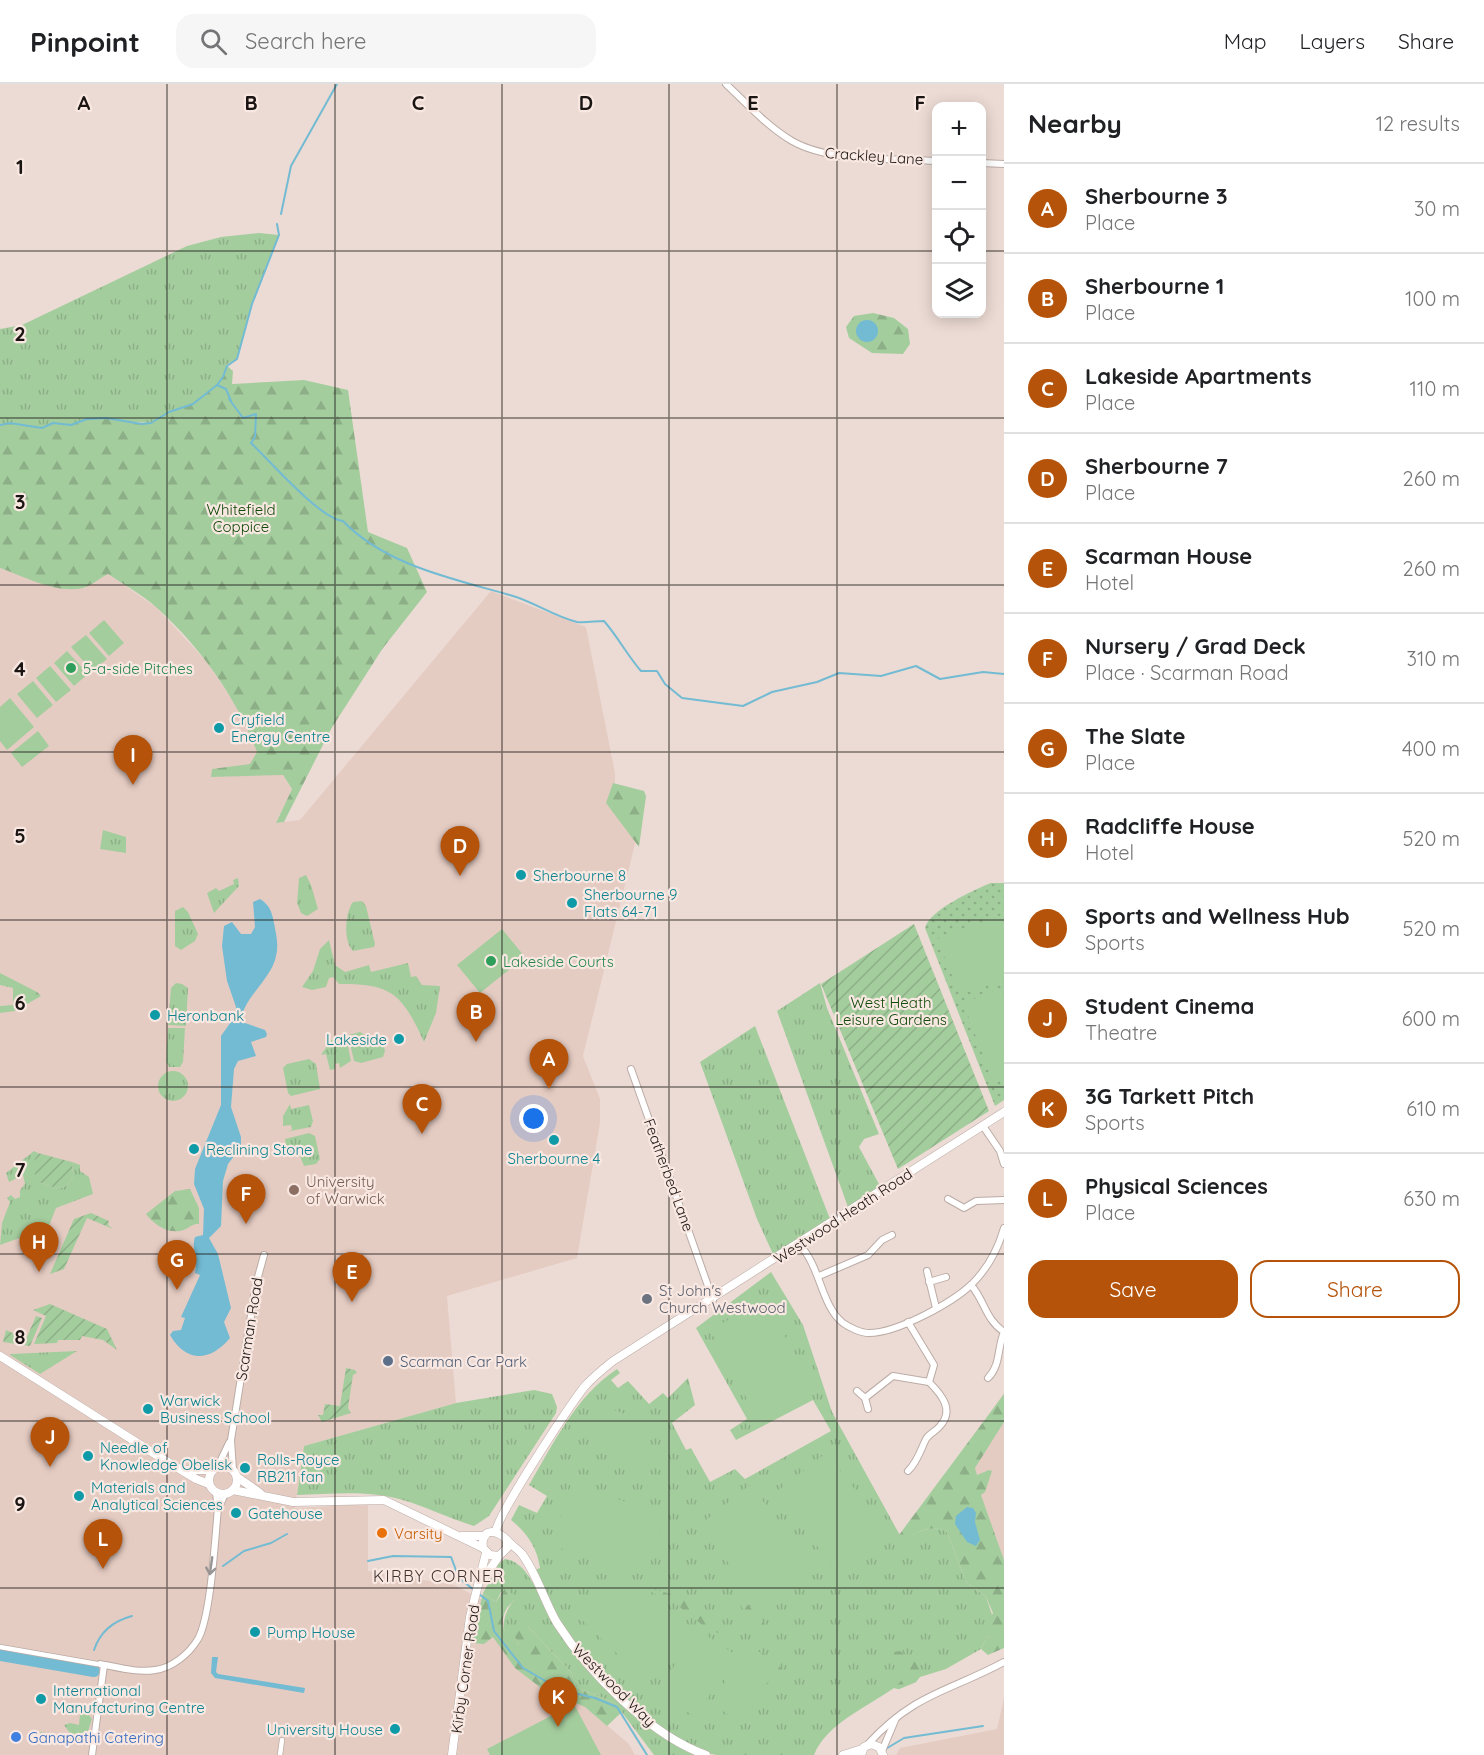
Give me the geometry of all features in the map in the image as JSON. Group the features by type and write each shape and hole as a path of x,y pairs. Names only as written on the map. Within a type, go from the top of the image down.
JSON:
{"street":[{"name":"Crackley Lane","path":"726,84 777,131 803,147 834,154 932,160"},
{"path":"986,163 1004,164"},
{"name":"Featherbed Lane","path":"631,1069 704,1283 713,1300"},
{"name":"Westwood Heath Road","path":"496,1531 509,1504 585,1386 613,1362 1004,1112"},
{"path":"983,1126 1004,1164"},
{"path":"948,1199 964,1208 976,1201 1004,1200"},
{"path":"799,1244 809,1254 828,1303 842,1322 867,1333 882,1331 908,1322 936,1308 971,1285 985,1269 1003,1239 1004,1228"},
{"path":"819,1276 868,1256 882,1240 892,1235"},
{"name":"Scarman Road","path":"235,1474 231,1440 256,1282 264,1255"},
{"path":"927,1271 936,1308"},
{"path":"929,1282 946,1277"},
{"path":"971,1285 982,1298 986,1315 1004,1332 998,1348 998,1363 988,1378"},
{"path":"908,1322 934,1365 929,1382"},
{"path":"0,1358 196,1479 225,1492 261,1494 293,1502 384,1500 462,1536 485,1550 501,1555 515,1554 526,1561"},
{"path":"866,1398 894,1376 929,1382 944,1397 947,1409 945,1421 927,1437 917,1462 908,1471"},
{"path":"857,1392 866,1398 868,1409"},
{"name":"Scarman Road","path":"215,1468 231,1440"},
{"path":"184,1470 226,1466 261,1494"},
{"path":"209,1484 215,1468"},
{"path":"0,1647 141,1671 157,1670 177,1661 193,1646 203,1626 218,1508 235,1474"},
{"path":"462,1536 485,1536 496,1531 504,1535 507,1540 507,1548 501,1555"},
{"path":"485,1536 485,1550"},
{"name":"Westwood Way","path":"507,1540 526,1561 558,1625 593,1668 661,1732 684,1746 706,1755"},
{"name":"Kirby Corner Road","path":"452,1755 465,1643 480,1585 485,1550"},
{"name":"Kirby Corner Road","path":"480,1585 501,1555"},
{"path":"864,1749 897,1715 926,1696 1004,1662"},
{"path":"92,1755 100,1664"},
{"path":"883,1753 897,1715"},
{"path":"280,1755 282,1740"},
{"path":"843,1755 876,1744 883,1753"}],"shaded area":[{"name":"University of Warwick","path":"0,568 51,586 85,588 108,574 156,607 207,662 292,789 276,823 300,820 491,591 586,627 615,773 615,788 646,799 583,1056 600,1099 600,1123 577,1258 447,1296 456,1403 304,1446 295,1508 368,1504 368,1571 454,1585 483,1600 577,1700 629,1744 635,1755 0,1755"},
{"path":"1004,1393 1004,1567 960,1457"},
{"path":"1004,1698 1004,1755 896,1755 900,1748 997,1729"}],"green space":[{"path":"259,233 279,235 252,304 237,359 226,365 226,372 217,385 193,404 169,412 151,423 87,419 71,425 53,423 42,428 10,423 0,425 0,329 22,325 187,246 221,237"},
{"path":"873,313 894,318 908,329 910,344 903,354 872,353 849,338 846,327 854,316"},
{"name":"Whitefield Coppice","path":"226,365 233,371 232,384 304,380 348,390 368,532 407,548 427,592 383,648 331,729 284,822 276,823 292,789 283,775 211,777 212,769 250,764 257,752 239,712 216,674 173,623 157,608 140,594 108,574 83,588 62,589 41,584 0,568 0,425 10,423 42,428 53,423 71,425 87,419 106,418 142,424 151,423 169,412 193,404 217,385 226,372"},
{"path":"104,620 124,643 109,656 89,633"},
{"path":"86,635 107,659 92,671 71,647"},
{"name":"5-a-side Pitches","path":"67,651 88,674 74,686 54,663"},
{"path":"50,666 71,690 56,702 36,678"},
{"path":"33,681 53,705 37,718 17,694"},
{"path":"10,698 34,727 7,750 0,741 0,707"},
{"path":"38,731 49,746 22,767 11,753"},
{"path":"613,783 644,791 646,796 639,847 606,803"},
{"path":"103,830 126,837 126,853 100,849"},
{"path":"306,875 318,909 307,916 301,913 297,903 299,878"},
{"path":"238,878 239,886 214,913 207,893 216,888 219,891 234,884 233,880"},
{"path":"991,883 1004,883 1004,1100 995,1106 925,928 928,921 943,908 964,895"},
{"path":"362,901 366,906 375,944 374,947 353,951 346,934 348,913 353,902"},
{"path":"183,907 188,912 198,934 195,941 181,950 175,946 175,911"},
{"path":"1004,914 1004,978 960,995 937,939"},
{"name":"West Heath Leisure Gardens","path":"914,924 989,1111 898,1169 821,984"},
{"name":"Lakeside Courts","path":"502,929 525,957 480,993 457,965"},
{"path":"329,940 335,965 345,972 369,965 371,972 408,963 411,977 416,976 422,985 440,986 436,1013 424,1042 402,1003 394,995 384,990 357,984 339,984 333,977 329,978 326,987 312,990 302,987 313,971 320,949"},
{"path":"0,973 41,996 15,1011 0,1013 0,1006 13,1005 13,988 0,985"},
{"path":"176,983 188,988 186,1026 168,1025 171,988"},
{"path":"820,983 827,1008 879,1134 864,1139 859,1147 880,1186 848,1207 777,1011"},
{"path":"1003,988 1004,1079 994,1083 963,1003"},
{"path":"755,1026 830,1219 773,1254 757,1219 700,1062"},
{"path":"168,1028 185,1028 183,1062 180,1067 169,1067 166,1062"},
{"path":"360,1032 374,1041 382,1038 385,1051 383,1057 361,1063 354,1061 348,1035"},
{"path":"346,1036 351,1061 340,1068 339,1063 335,1064 335,1069 330,1070 326,1054 321,1055 331,1040 337,1038 339,1045 343,1044 342,1037"},
{"path":"309,1059 316,1064 320,1089 291,1096 288,1093 283,1068 287,1064"},
{"path":"173,1071 184,1075 188,1086 184,1097 173,1101 162,1097 158,1086 162,1075"},
{"path":"290,1104 291,1109 309,1105 313,1121 311,1127 285,1132 292,1130 291,1125 283,1126 283,1116"},
{"path":"309,1133 315,1136 320,1159 316,1164 304,1166 300,1156 287,1151 285,1139"},
{"path":"34,1151 38,1153 34,1162 39,1182 58,1189 68,1185 73,1176 72,1162 80,1165 80,1171 89,1177 93,1194 56,1208 49,1226 45,1229 0,1245 2,1223 10,1202 7,1198 11,1195 15,1199 20,1197 20,1190 25,1184 23,1175 9,1182 6,1173"},
{"path":"38,1153 72,1162 73,1176 68,1185 58,1189 39,1182 31,1167"},
{"path":"190,1189 199,1208 199,1224 180,1231 169,1230 159,1226 146,1214 175,1191"},
{"path":"91,1213 109,1221 108,1225 113,1229 87,1218 64,1269 50,1274 74,1219"},
{"path":"771,1272 803,1325 832,1412 902,1539 936,1528 947,1532 966,1582 986,1597 998,1632 986,1638 981,1649 946,1669 920,1677 916,1682 899,1689 894,1688 848,1717 828,1734 814,1755 717,1755 696,1748 651,1720 607,1680 588,1659 555,1614 535,1570 540,1568 534,1547 522,1530 511,1520 519,1505 537,1513 547,1496 529,1485 577,1407 602,1380 617,1369 620,1373 611,1380 618,1388 628,1381 649,1404 663,1393 668,1398 688,1378 695,1405 672,1423 686,1450 691,1448 710,1482 735,1469 745,1479 831,1431 813,1400 736,1440 730,1430 747,1419 696,1328"},
{"path":"765,1300 815,1391 759,1421 710,1330"},
{"path":"50,1304 107,1329 117,1350 103,1340 82,1336 80,1340 58,1340 57,1343 34,1344 46,1316 33,1310"},
{"path":"36,1316 42,1318 30,1346 3,1342 6,1330 26,1339"},
{"path":"77,1351 40,1374 10,1355 11,1354"},
{"path":"346,1368 355,1370 357,1373 353,1375 348,1408 351,1413 322,1422 318,1415 323,1415 325,1404 340,1406"},
{"path":"534,1390 552,1394 557,1407 556,1413 489,1516 474,1526 387,1496 348,1493 297,1495 304,1446 456,1403"},
{"path":"1004,1394 1004,1422 975,1468 977,1475 992,1471 985,1492 981,1495 1004,1560 1004,1648 988,1655 981,1649 986,1638 997,1632 988,1622 993,1613 986,1597 966,1582 947,1532 936,1528 930,1529 902,1540 899,1535"},
{"path":"603,1406 654,1425 641,1462 589,1443"},
{"path":"826,1453 892,1536 841,1576 775,1493"},
{"path":"571,1484 666,1515 646,1576 551,1545"},
{"path":"750,1485 814,1565 763,1606 699,1526"},
{"path":"505,1559 514,1562 530,1578 557,1630 585,1668 601,1685 635,1717 673,1744 694,1755 654,1755 615,1703 576,1687 571,1672 528,1627 515,1637 519,1645 507,1637 505,1619 514,1600 501,1592 496,1602 483,1593 496,1566"},
{"path":"615,1569 683,1635 642,1678 574,1612"},
{"path":"505,1588 515,1596 504,1613 503,1624 506,1634 519,1645 512,1631 515,1626 521,1624 528,1627 571,1672 576,1687 615,1703 623,1711 607,1726 585,1707 541,1688 515,1668 493,1637 484,1644 471,1643 483,1593 496,1602"},
{"path":"645,1589 670,1594 691,1604 710,1619 725,1636 705,1627 676,1604"},
{"path":"739,1595 770,1630 777,1650 751,1625 736,1596"},
{"path":"698,1630 736,1655 695,1717 657,1692"},
{"path":"748,1647 771,1657 787,1675 786,1678 746,1653"},
{"path":"900,1651 915,1662 920,1671 916,1682 899,1689 894,1688 904,1678 893,1652"},
{"path":"740,1658 771,1677 742,1723 711,1704"},
{"path":"574,1704 601,1755 490,1755 487,1749"},
{"path":"80,1713 89,1715 92,1719 85,1741 40,1736 40,1732 73,1737 64,1725 70,1723 79,1725"}],"water":[{"path":"867,320 875,323 878,331 875,339 867,342 859,339 856,331 859,323"},
{"path":"260,899 268,907 272,916 277,952 269,973 245,1006 242,1022 265,1030 267,1034 266,1037 251,1042 256,1056 238,1061 234,1069 231,1107 241,1137 241,1147 228,1164 223,1181 221,1226 209,1238 218,1254 231,1308 224,1322 230,1338 214,1352 206,1355 191,1355 183,1351 170,1335 173,1331 181,1330 185,1318 181,1317 200,1275 195,1273 194,1241 195,1237 203,1235 204,1209 194,1184 195,1169 221,1105 221,1036 235,1016 236,1007 227,981 222,946 224,926 232,922 241,934 251,934 255,927 253,902"},
{"path":"967,1507 973,1508 976,1513 975,1522 980,1540 976,1546 967,1542 955,1524 956,1516"},
{"path":"212,1657 218,1657 216,1672 218,1674 305,1688 304,1693 215,1678 211,1673"}],"waterway":[{"path":"281,214 291,166 337,84"},
{"path":"217,385 227,366 237,359 252,304 279,235 277,224"},
{"path":"0,425 10,423 42,428 53,423 71,425 87,419 106,418 142,424 151,423 169,412 193,404 217,385 226,389 231,401 229,399 243,418 256,414 255,437 251,443 309,500 333,518 343,521 380,549 422,569 521,599 569,620 604,621 641,671 657,671 665,684 682,698 743,706 772,692 817,682 839,673 881,676 916,666 940,679 983,672 1004,674"},
{"path":"223,1566 244,1551 271,1543 287,1534"},
{"path":"368,1561 393,1556 451,1557 459,1578 474,1590"},
{"path":"479,1594 488,1601 494,1631 523,1668 561,1690 595,1698 617,1707 647,1755"},
{"path":"94,1650 108,1628 132,1616"},
{"path":"0,1655 94,1671"},
{"path":"94,1671 100,1672"},
{"path":"884,1750 904,1738 983,1726"}],"place":[{"name":"5-a-side Pitches","path":"71,668"},
{"name":"Cryfield Energy Centre","path":"219,728"},
{"name":"Sports and Wellness Hub","path":"133,785"},
{"name":"Sherbourne 8","path":"521,875"},
{"name":"Sherbourne 7","path":"460,876"},
{"name":"Sherbourne 9 Flats 64-71","path":"572,903"},
{"name":"Lakeside Courts","path":"491,961"},
{"name":"Heronbank","path":"155,1015"},
{"name":"Lakeside","path":"399,1039"},
{"name":"Sherbourne 1","path":"476,1042"},
{"name":"Sherbourne 3","path":"549,1089"},
{"name":"Lakeside Apartments","path":"422,1134"},
{"name":"Sherbourne 4","path":"554,1140"},
{"name":"Reclining Stone","path":"194,1149"},
{"name":"University of Warwick","path":"294,1190"},
{"name":"Nursery / Grad Deck","path":"246,1224"},
{"name":"Radcliffe House","path":"39,1272"},
{"name":"The Slate","path":"177,1290"},
{"name":"St John's Church Westwood","path":"647,1299"},
{"name":"Scarman House","path":"352,1302"},
{"name":"Scarman Car Park","path":"388,1361"},
{"name":"Warwick Business School","path":"148,1409"},
{"name":"Needle of Knowledge Obelisk","path":"88,1456"},
{"name":"Student Cinema","path":"50,1467"},
{"name":"Rolls-Royce RB211 fan","path":"245,1468"},
{"name":"Materials and Analytical Sciences","path":"79,1496"},
{"name":"Gatehouse","path":"236,1513"},
{"name":"Varsity","path":"382,1533"},
{"name":"Physical Sciences","path":"103,1569"},
{"name":"Pump House","path":"255,1632"},
{"name":"International Manufacturing Centre","path":"41,1699"},
{"name":"3G Tarkett Pitch","path":"558,1727"},
{"name":"University House","path":"395,1729"},
{"name":"Ganapathi Catering","path":"16,1737"}],"district":[{"name":"KIRBY CORNER","path":"439,1576"}]}
